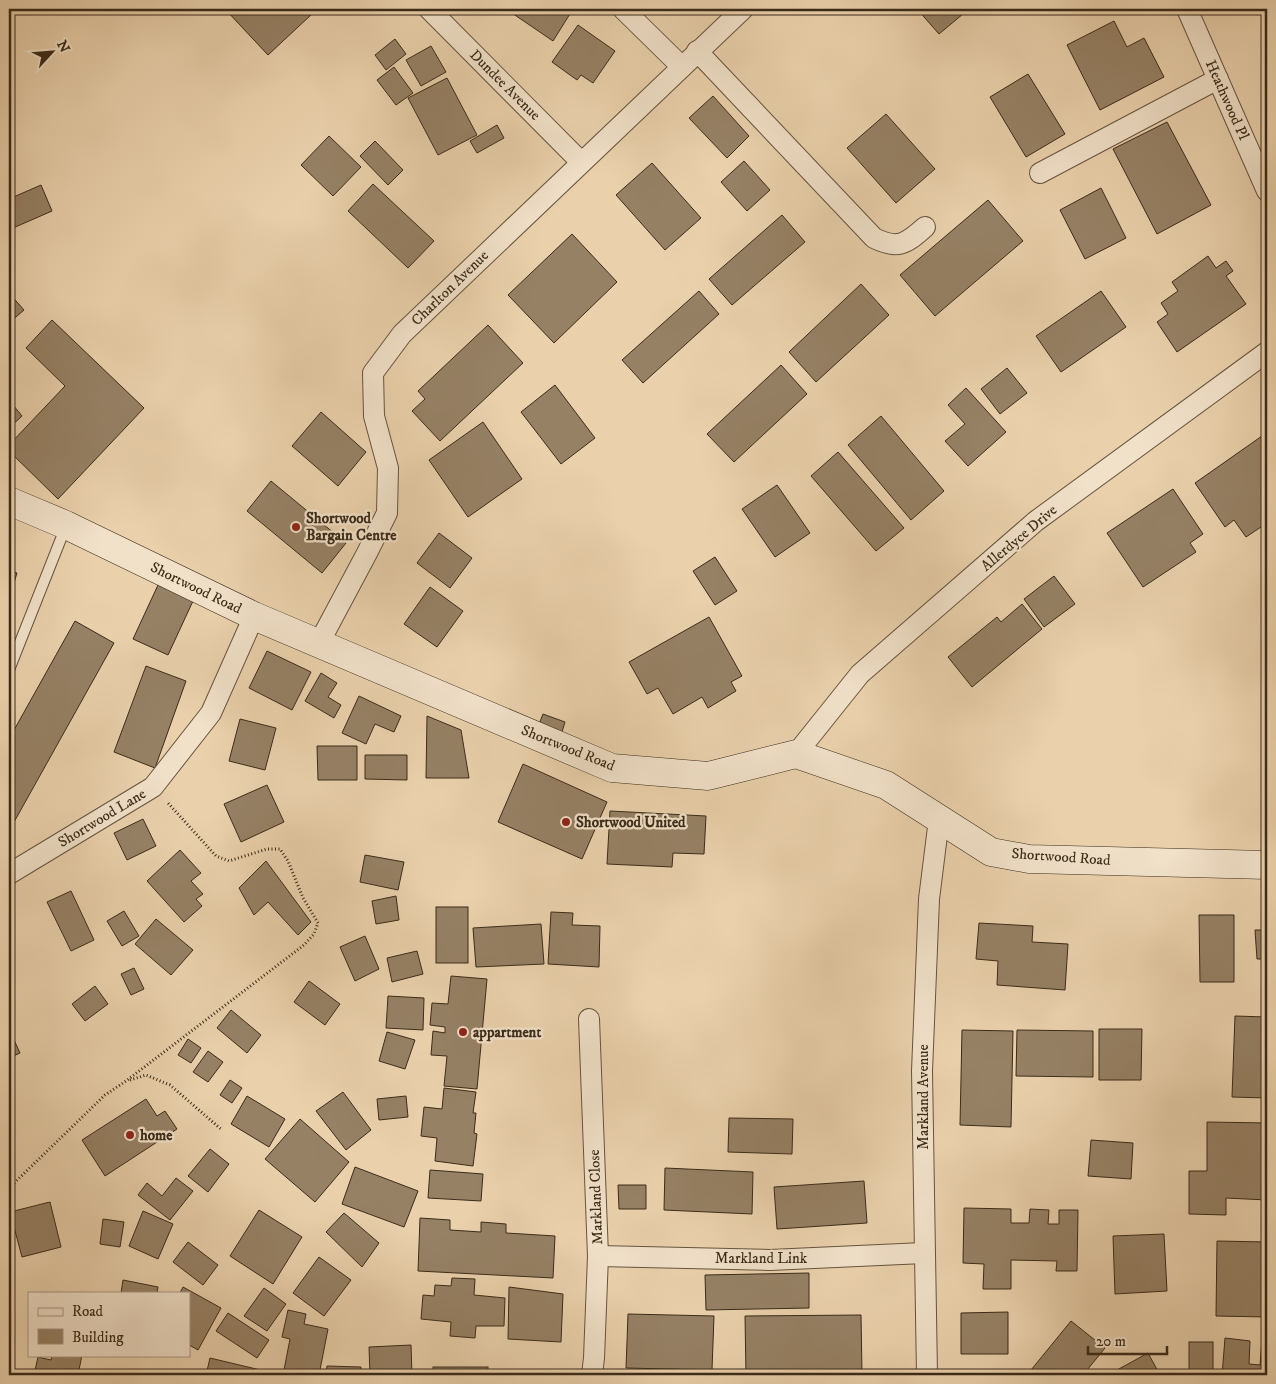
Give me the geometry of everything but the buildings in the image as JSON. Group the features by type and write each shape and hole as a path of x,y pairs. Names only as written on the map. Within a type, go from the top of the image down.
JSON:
{"main road":[{"name":"Shortwood Road","path":"9,501 66,525 254,616 612,768 708,776 796,754 886,785 991,852 1029,859 1267,865"}],"street":[{"name":"Dundee Avenue","path":"429,9 582,162"},
{"path":"623,9 681,66"},
{"name":"Charlton Avenue","path":"318,643 387,513 388,468 374,416 373,373 402,334 681,66 743,9"},
{"name":"Heathwood Pl","path":"1187,9 1267,191"},
{"path":"697,51 874,238 887,245 899,244 911,240 925,228"},
{"path":"1040,174 1218,78"},
{"name":"Allerdyce Drive","path":"796,754 860,674 1036,521 1267,352"},
{"name":"Shortwood Lane","path":"9,874 153,787 211,713 254,616"},
{"name":"Markland Avenue","path":"927,1375 922,1071 929,899 939,820"},
{"name":"Markland Close","path":"589,1019 598,1256 592,1375"},
{"name":"Markland Link","path":"598,1256 770,1260 924,1253"}],"lane":[{"path":"9,670 66,525"}],"path":[{"path":"9,1188 105,1095 304,945 314,934 318,923 303,898 288,860 280,849 267,849 229,861 216,856 153,787"},
{"path":"126,1081 146,1075 170,1085 222,1130"}],"place":[{"name":"Shortwood Bargain Centre","path":"296,527"},
{"name":"Shortwood United","path":"566,822"},
{"name":"appartment","path":"463,1032"},
{"name":"home","path":"130,1135"}]}
